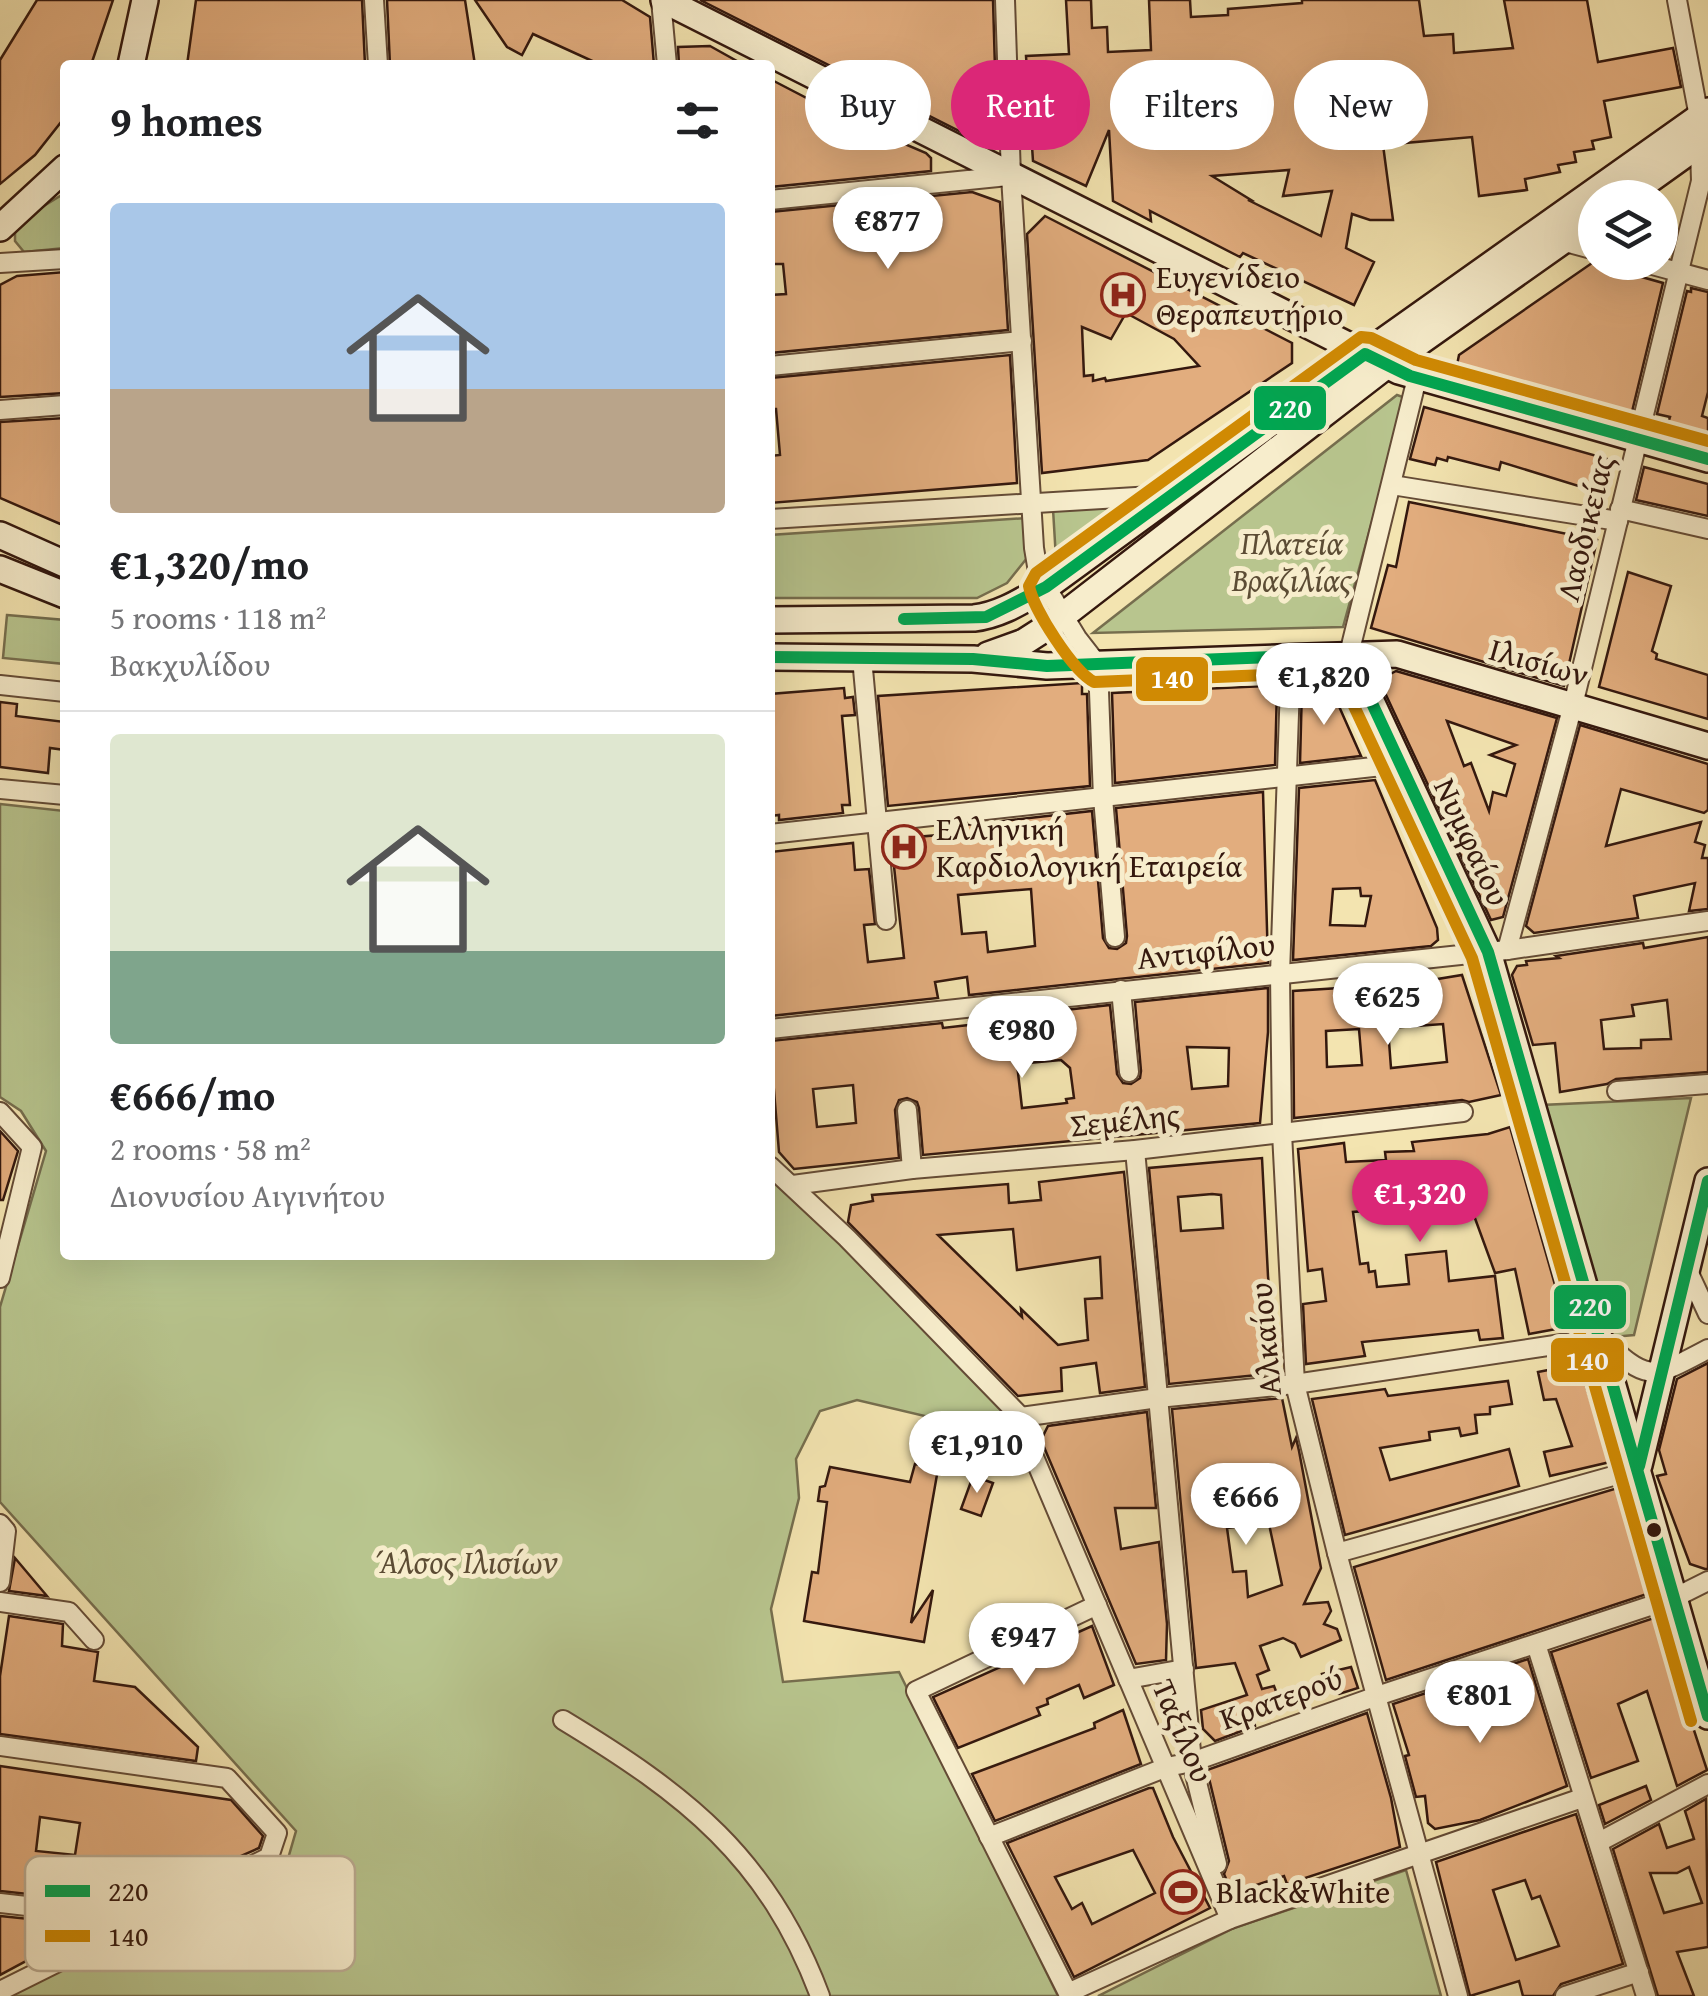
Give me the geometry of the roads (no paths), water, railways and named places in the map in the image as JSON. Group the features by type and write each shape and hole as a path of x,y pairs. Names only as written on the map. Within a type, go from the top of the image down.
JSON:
{"street":[{"path":"132,60 146,0"},
{"path":"374,0 378,60"},
{"path":"662,0 667,60"},
{"path":"662,0 1397,365 1708,459"},
{"path":"1005,0 1030,503 1038,572 1098,665 1103,798 1115,937"},
{"name":"Λαοδικείας","path":"1497,951 1573,706 1701,181 1704,128 1677,0"},
{"path":"1645,180 1704,128"},
{"path":"775,620 986,617 1046,587 1172,495 1397,365 1704,128"},
{"path":"0,228 60,173"},
{"path":"775,200 1012,176"},
{"path":"775,658 974,659 1024,642 1578,230"},
{"path":"1562,242 1578,246"},
{"path":"0,263 60,259"},
{"path":"1680,273 1708,280"},
{"path":"775,366 1022,341"},
{"path":"1349,654 1392,485 1397,365"},
{"path":"0,410 60,405"},
{"path":"1392,485 1708,529"},
{"path":"775,519 1172,495"},
{"path":"0,534 60,562"},
{"path":"0,569 60,593"},
{"name":"Νυμφαίου","path":"1349,654 1400,764 1497,951 1708,1716"},
{"name":"Ιλισίων","path":"974,659 1047,666 1398,654 1708,746"},
{"name":"Αλκαίου","path":"1291,656 1280,974 1282,1133 1295,1384 1458,1996"},
{"path":"862,658 886,920"},
{"path":"0,685 60,691"},
{"path":"775,833 1400,764"},
{"path":"0,789 60,795"},
{"name":"Αντιφίλου","path":"775,1028 1497,951 1708,920"},
{"path":"1121,990 1129,1072"},
{"path":"1617,1091 1708,1084"},
{"path":"907,1110 912,1169"},
{"path":"0,1112 32,1146 32,1160 0,1278"},
{"name":"Σεμέλης","path":"793,1184 1464,1112"},
{"name":"Ταξίλου","path":"1135,1150 1192,1762 1230,1919"},
{"path":"775,1170 1021,1417 1295,1384 1601,1338 1632,1367 1662,1373 1708,1349"},
{"path":"1337,1553 1638,1469 1686,1269 1703,1225 1708,1181"},
{"path":"1686,1269 1708,1314"},
{"name":"Ταξίλου","path":"1021,1417 1031,1450 1230,1919"},
{"path":"0,1524 6,1531 0,1582"},
{"name":"Κρατερού","path":"988,1837 1166,1767 1192,1762 1674,1598 1708,1581"},
{"path":"0,1602 69,1612 94,1640"},
{"path":"1097,1606 916,1691 1068,1994 1230,1919 1582,1798"},
{"path":"1536,1644 1646,1996"},
{"path":"1128,1678 1184,1669"},
{"path":"563,1720 688,1804 739,1852 788,1924 820,1996"},
{"path":"0,1746 228,1778 277,1834 270,1856"},
{"path":"1598,1842 1708,1784"},
{"path":"0,1903 25,1906"},
{"path":"0,1991 39,1971"},
{"path":"1565,1996 1638,1972"}],"place":[{"name":"Ευγενίδειο Θεραπευτήριο","path":"1123,295"},
{"name":"Ελληνική Καρδιολογική Εταιρεία","path":"904,847"},
{"name":"Black&White","path":"1183,1892"}],"park label":[{"name":"Πλατεία Βραζιλίας","path":"1292,562"},
{"name":"Άλσος Ιλισίων","path":"467,1562"}]}
